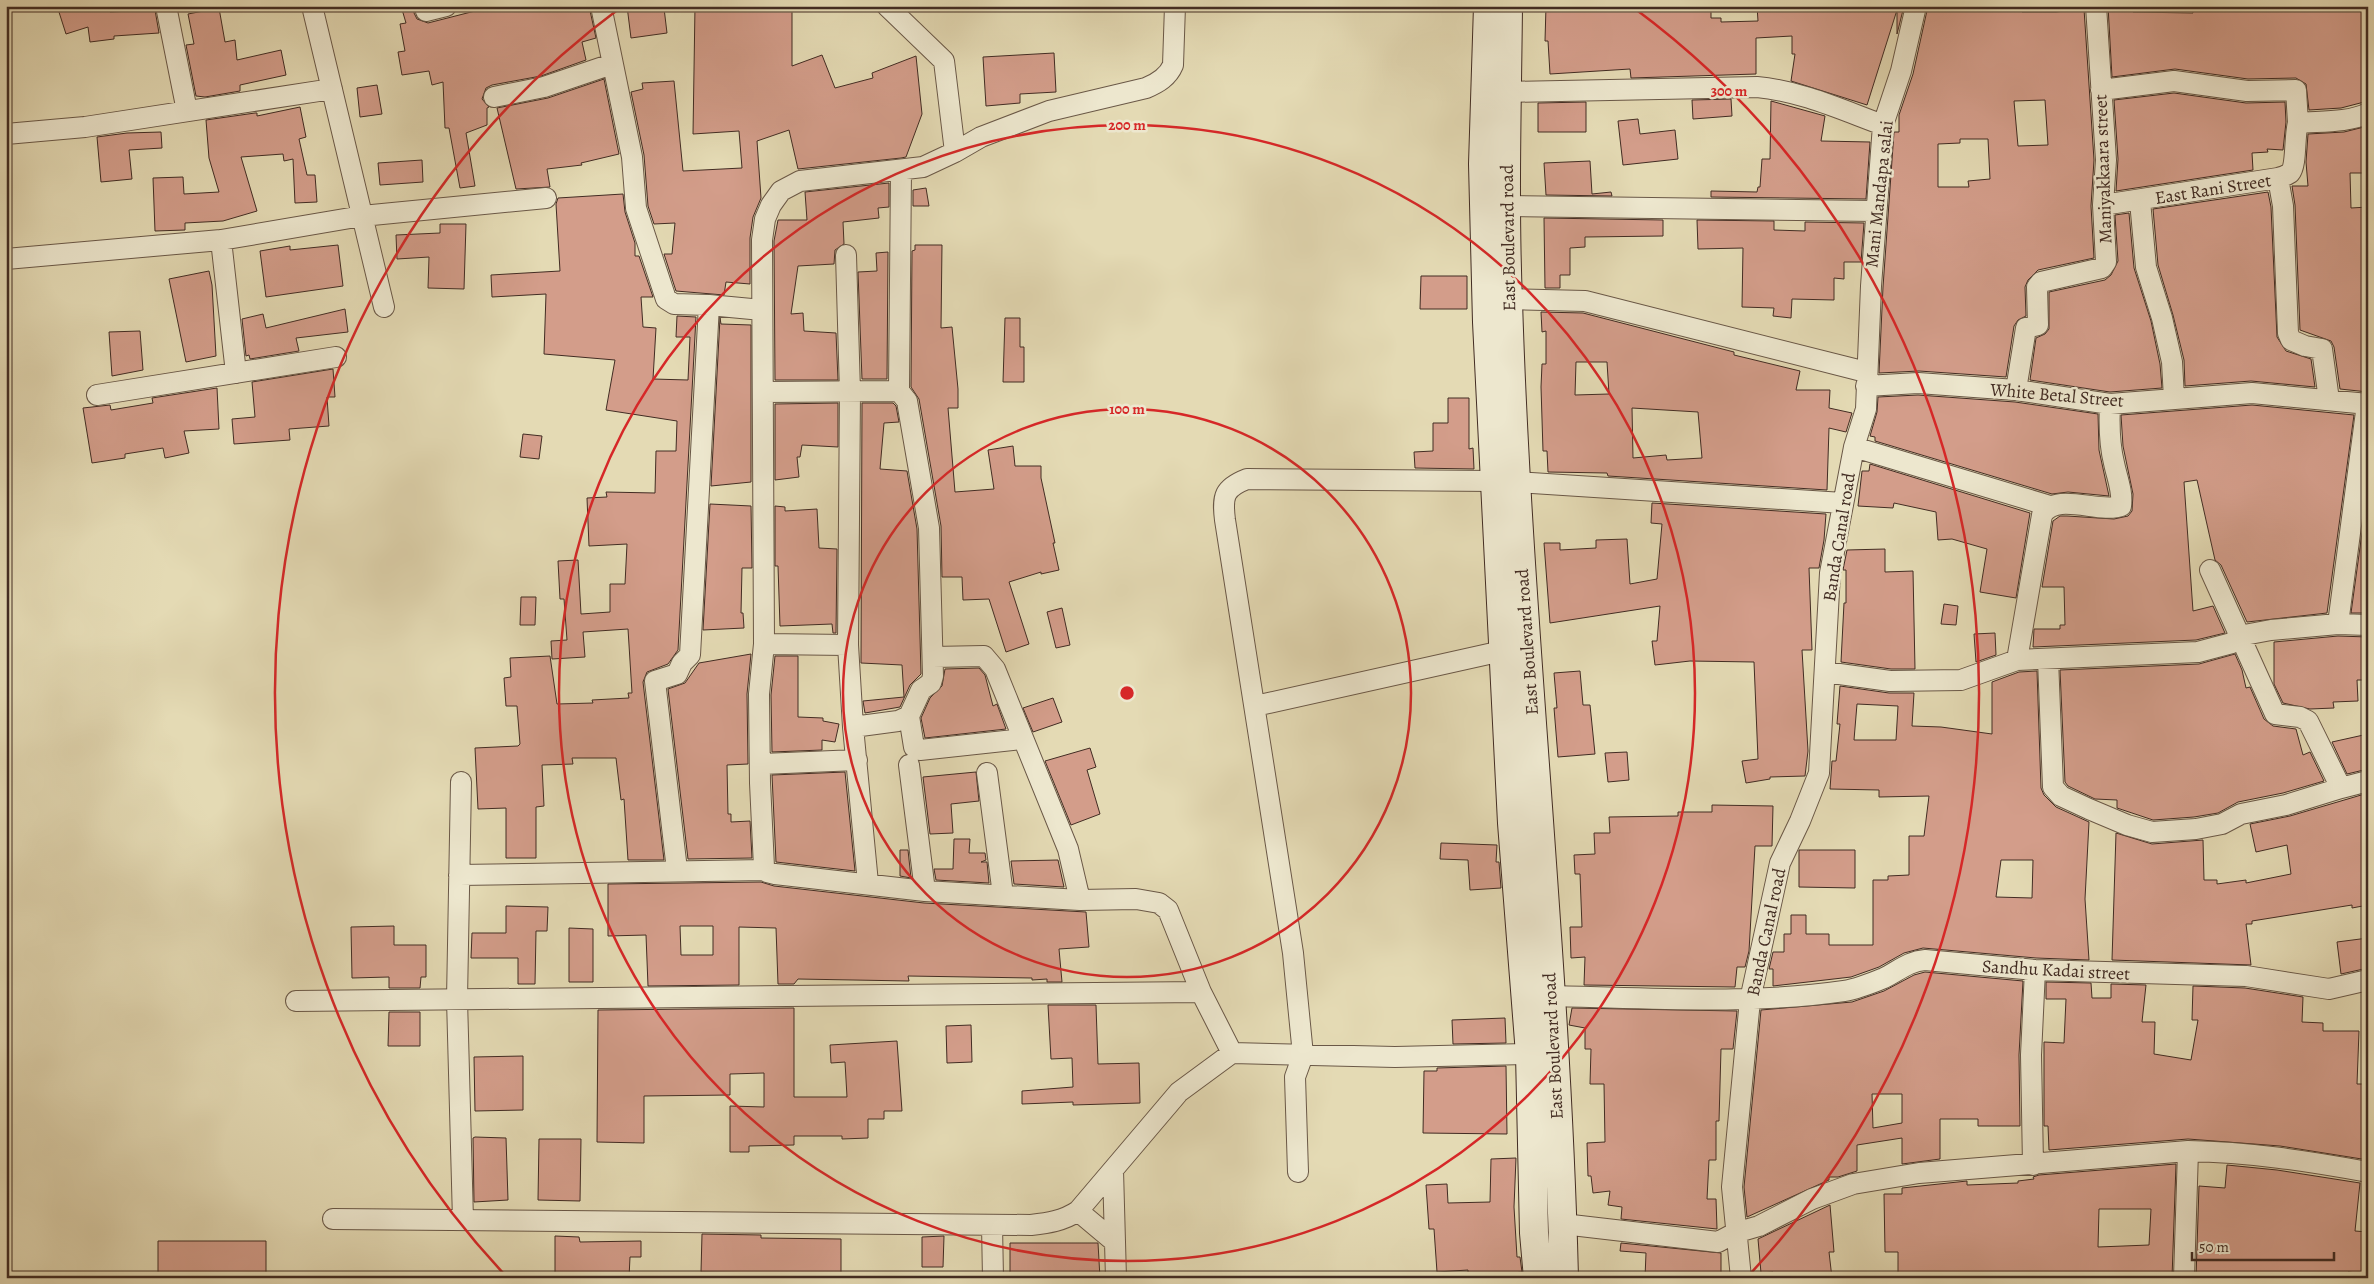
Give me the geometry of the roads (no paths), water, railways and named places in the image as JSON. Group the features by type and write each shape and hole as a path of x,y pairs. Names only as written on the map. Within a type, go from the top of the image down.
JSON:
{"main road":[{"path":"1488,6 1483,164 1505,482 1502,651 1512,823 1530,1054 1534,1233 1538,1278"},
{"name":"East Boulevard road","path":"1508,6 1508,299 1505,482 1551,996 1564,1278"}],"street":[{"path":"166,6 187,111"},
{"path":"312,6 384,307"},
{"path":"426,11 446,6"},
{"path":"601,6 632,157 636,208 665,296 674,304 762,310"},
{"path":"887,6 944,62 955,152"},
{"path":"766,870 758,694 764,644 762,240 765,219 780,191 800,181 923,167 981,137 1049,110 1156,84 1170,73 1174,65 1175,6"},
{"name":"Mani Mandapa salai","path":"1866,379 1883,125 1901,71 1916,6"},
{"name":"Maniyakkaara street","path":"2016,390 2026,328 2038,326 2037,287 2041,282 2102,268 2106,262 2103,205 2106,160 2096,6"},
{"path":"494,97 544,87 612,64"},
{"name":"East Rani Street","path":"2101,90 2174,81 2247,90 2296,90 2298,123 2295,134 2293,166 2289,173 2278,178 2140,201 2103,205"},
{"path":"1507,92 1767,88 1797,94 1883,125"},
{"path":"6,134 85,127 332,89"},
{"path":"2298,123 2336,120 2368,113"},
{"path":"901,170 899,391 907,402 929,528 934,676 931,683 921,690 909,716 914,747 920,750 1023,738"},
{"path":"2278,178 2283,206 2288,333 2290,340 2305,346 2322,349 2328,400"},
{"path":"6,259 221,240 362,216 546,198"},
{"path":"2140,201 2146,267 2162,318 2172,362 2174,400"},
{"path":"1507,206 1876,211"},
{"path":"221,240 236,373"},
{"path":"846,255 850,392 848,645 853,727 868,883"},
{"name":"White Betal Street","path":"1508,299 1585,301 1866,379 2016,390 2110,404 2252,393 2367,404"},
{"path":"677,870 656,681 677,674 682,663 690,655 708,305"},
{"path":"98,396 336,357"},
{"name":"Banda Canal road","path":"1741,1278 1732,1188 1750,1000 1760,964 1780,863 1819,773 1830,573 1854,448 1866,409 1866,379"},
{"path":"763,392 899,391"},
{"path":"1854,448 2050,506 2058,504 2121,506 2120,484 2111,449 2110,404"},
{"path":"2338,624 2367,404"},
{"path":"1298,1172 1295,1077 1303,1054 1293,952 1223,506 1226,492 1233,485 1247,480 1505,482 1843,503"},
{"path":"2017,660 2042,515 2050,506"},
{"path":"2210,570 2275,714 2300,717 2308,721 2341,788"},
{"path":"1825,672 1890,681 1961,680 2017,660 2106,654 2198,652 2232,643 2239,636 2271,630 2338,624 2368,625"},
{"path":"764,644 848,645"},
{"path":"1255,706 1502,651"},
{"path":"933,657 984,656 995,669 1068,849 1080,900"},
{"path":"2048,659 2053,787 2061,796 2127,825 2152,832 2196,829 2222,824 2241,814 2286,805 2368,781"},
{"path":"853,727 898,721 909,716"},
{"path":"760,764 857,760"},
{"path":"909,765 925,891"},
{"path":"987,773 1002,895"},
{"path":"461,782 457,999 463,1220"},
{"path":"459,875 766,870 775,874 868,883 925,891 1080,900 1120,898 1159,903 1168,910 1200,992 1232,1053"},
{"name":"Sandhu Kadai street","path":"1551,996 1750,1000 1847,991 1884,978 1919,960 2035,970 2246,976 2329,988 2368,980"},
{"path":"2033,1165 2031,1055 2035,970"},
{"path":"296,1001 1200,992"},
{"path":"333,1218 992,1225 1031,1225 1053,1222 1068,1218 1078,1211 1179,1092 1232,1053 1395,1057 1530,1054"},
{"path":"2184,1278 2188,1151"},
{"path":"1563,1224 1718,1242 1735,1233 1759,1226 1812,1199 1853,1184 1919,1173 2188,1151 2232,1152 2286,1158 2368,1172"},
{"path":"1113,1170 1116,1278"},
{"path":"1078,1211 1115,1242"},
{"path":"992,1225 993,1278"}]}
